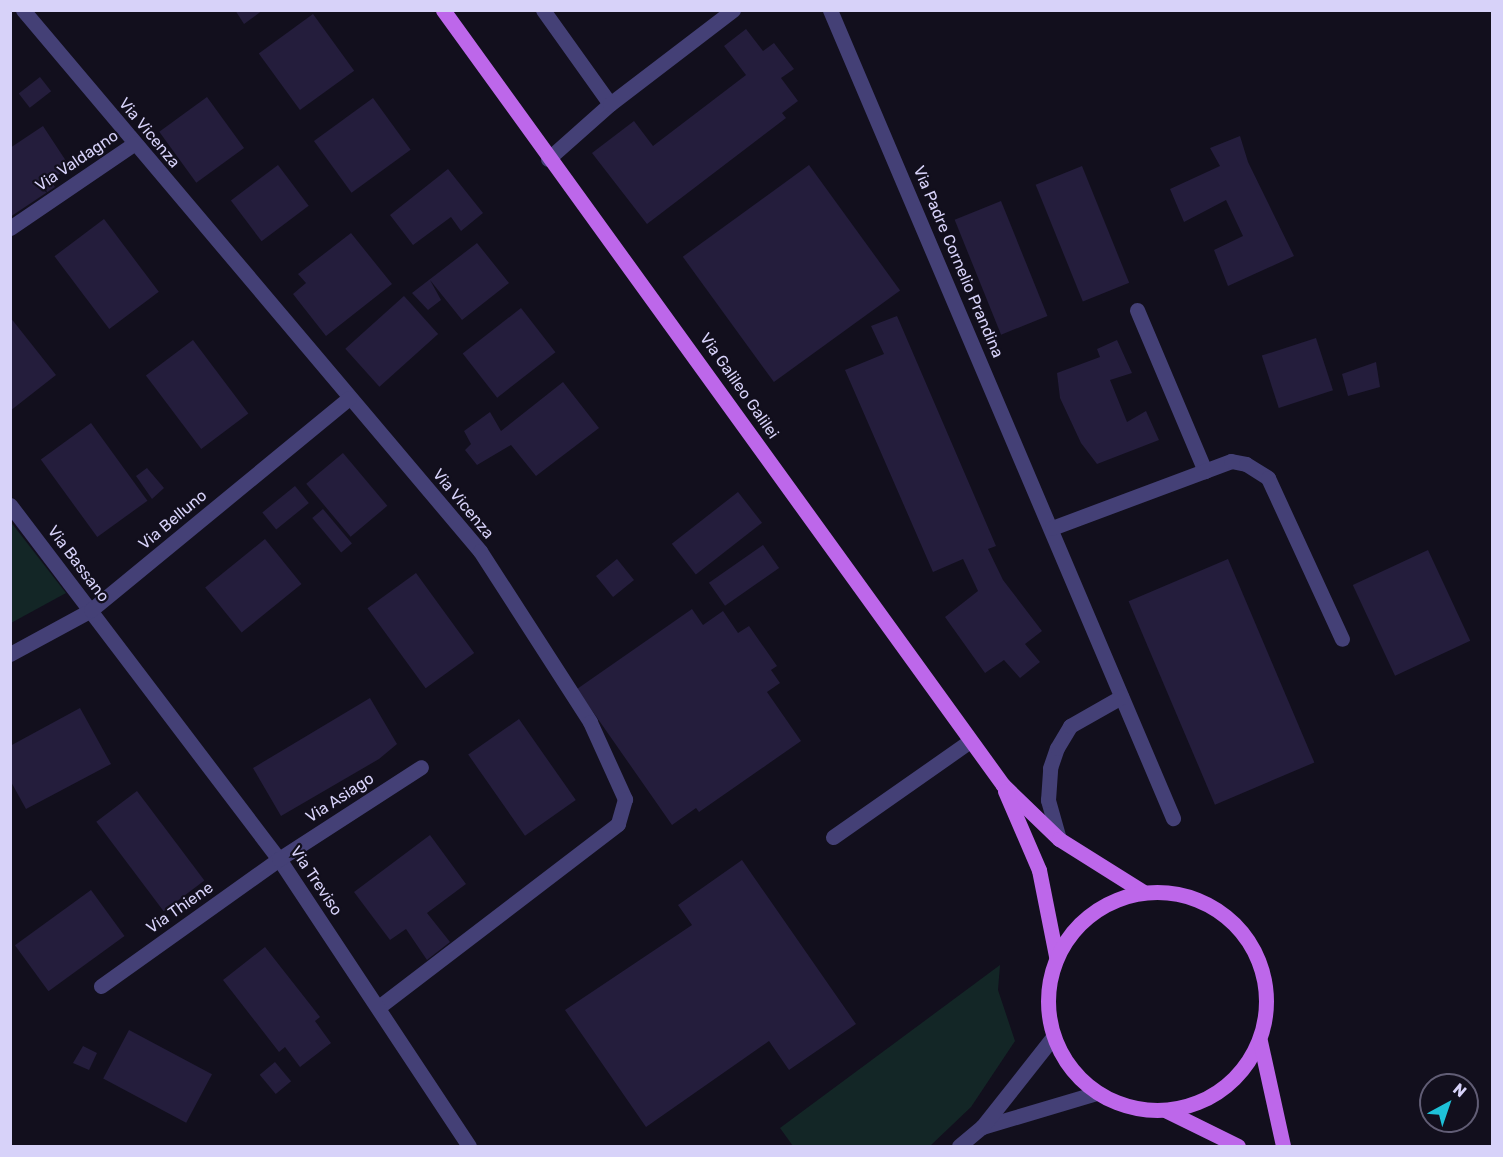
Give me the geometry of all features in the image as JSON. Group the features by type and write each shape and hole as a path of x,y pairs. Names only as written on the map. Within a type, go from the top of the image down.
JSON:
{"main road":[{"name":"Via Galileo Galilei","path":"442,10 548,159 690,348 1003,785 1059,839 1142,891"},
{"name":"Via Galileo Galilei","path":"1003,785 1040,870 1056,956"},
{"path":"1142,891 1180,893 1197,900 1215,908 1244,933 1261,966 1267,1004 1260,1041 1245,1067 1223,1089 1197,1104 1167,1111 1131,1108 1097,1094 1071,1069 1053,1037 1047,1010 1048,982 1056,956 1077,925 1107,902 1142,891"},
{"path":"1260,1041 1283,1146"},
{"path":"1167,1111 1238,1146"}],"street":[{"name":"Via Vicenza","path":"23,10 480,551 590,722 625,799 618,824 380,1006"},
{"path":"543,10 610,104"},
{"path":"548,159 610,104 733,10"},
{"name":"Via Padre Cornelio Prandina","path":"830,10 1052,528 1173,818"},
{"name":"Via Valdagno","path":"10,228 135,144"},
{"path":"1137,310 1205,471"},
{"name":"Via Belluno","path":"10,654 91,610 349,398"},
{"path":"1052,528 1231,461 1246,464 1268,478 1342,639"},
{"name":"Via Bassano","path":"10,505 91,610 115,647"},
{"name":"Via Treviso","path":"115,647 279,859 380,1006 469,1146"},
{"path":"1059,839 1048,800 1050,768 1056,748 1070,726 1121,697"},
{"path":"833,837 970,741"},
{"name":"Via Asiago","path":"279,859 421,767"},
{"name":"Via Thiene","path":"101,986 279,859"},
{"path":"959,1146 982,1127 1053,1037"},
{"path":"982,1127 1097,1094"}],"green space":[{"path":"10,521 66,593 11,623 10,623"},
{"path":"1000,965 998,990 1015,1041 971,1107 930,1146 793,1146 780,1128"}],"building":[{"path":"235,10 263,10 244,24"},
{"path":"313,14 354,71 300,110 259,53"},
{"path":"746,29 763,51 774,43 794,69 781,78 798,101 782,113 786,118 647,224 592,153 634,121 653,146 746,75 724,46"},
{"path":"40,77 51,91 30,108 19,94"},
{"path":"207,97 244,148 196,183 159,132"},
{"path":"373,98 411,150 352,193 314,141"},
{"path":"43,126 70,167 50,180 55,187 10,217 10,148"},
{"path":"1240,136 1248,162 1294,256 1228,286 1214,250 1243,236 1226,200 1184,222 1170,189 1220,166 1210,148"},
{"path":"278,165 309,206 262,241 231,201"},
{"path":"809,165 900,290 774,382 683,257"},
{"path":"1082,166 1129,283 1083,302 1036,185"},
{"path":"448,169 483,213 461,231 451,217 413,245 390,215"},
{"path":"1001,201 1047,316 1001,335 955,220"},
{"path":"104,219 159,292 109,329 54,256"},
{"path":"351,233 392,284 326,336 293,294 306,283 298,274"},
{"path":"477,243 509,283 462,320 430,280 441,300 428,310 412,293"},
{"path":"404,296 438,334 379,387 345,349"},
{"path":"521,308 555,352 497,398 463,354"},
{"path":"897,316 996,546 988,549 1003,580 1042,631 1025,644 1040,662 1020,678 1004,660 985,673 945,617 978,591 963,559 933,572 845,370 884,354 871,326"},
{"path":"10,317 56,375 10,411"},
{"path":"1316,338 1333,390 1279,408 1262,356"},
{"path":"193,340 248,413 201,449 146,376"},
{"path":"1117,340 1132,373 1110,380 1127,422 1146,411 1159,440 1097,464 1081,443 1060,398 1057,373 1100,357 1097,349"},
{"path":"1376,362 1380,387 1348,396 1342,374"},
{"path":"563,382 599,428 536,476 511,445 477,465 465,450 471,444 464,431 490,412 501,431"},
{"path":"91,423 147,501 97,537 41,459"},
{"path":"343,453 387,506 351,537 306,484"},
{"path":"147,468 164,488 152,499 136,476"},
{"path":"295,486 309,503 276,530 262,512"},
{"path":"738,492 762,523 696,574 672,544"},
{"path":"323,509 352,543 341,552 312,518"},
{"path":"265,539 302,584 242,633 205,587"},
{"path":"763,545 779,568 725,606 709,583"},
{"path":"1428,550 1470,641 1395,676 1353,585"},
{"path":"617,559 634,580 613,597 596,576"},
{"path":"1228,559 1314,762 1215,805 1129,601"},
{"path":"416,573 474,653 426,688 367,608"},
{"path":"692,609 703,625 723,611 738,633 749,626 777,666 771,670 780,683 767,692 801,741 699,812 696,808 672,825 577,689"},
{"path":"370,698 397,744 379,759 281,816 253,768"},
{"path":"80,708 111,764 26,809 10,780 10,746"},
{"path":"519,719 576,800 525,836 468,755"},
{"path":"137,791 204,880 164,911 96,822"},
{"path":"430,835 466,884 427,913 450,942 427,960 406,929 390,940 354,892"},
{"path":"742,860 856,1024 789,1070 769,1041 646,1127 565,1010 692,925 678,905"},
{"path":"91,890 125,936 48,991 15,945"},
{"path":"265,947 320,1017 315,1021 331,1043 300,1067 285,1047 279,1052 223,980"},
{"path":"129,1030 212,1074 186,1123 103,1079"},
{"path":"83,1046 97,1053 89,1070 73,1063"},
{"path":"275,1062 291,1081 276,1094 260,1075"}]}
